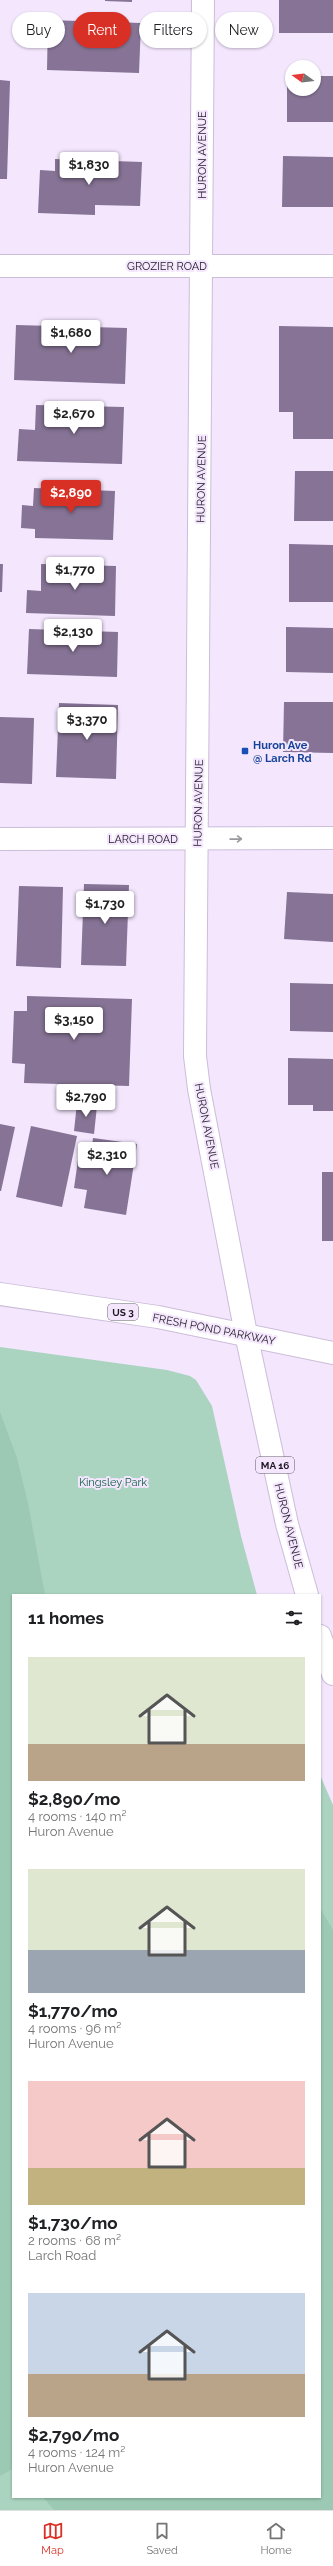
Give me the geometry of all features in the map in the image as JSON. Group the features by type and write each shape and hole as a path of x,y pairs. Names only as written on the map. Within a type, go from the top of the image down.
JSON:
{"main road":[{"name":"HURON AVENUE","path":"203,0 195,1056 199,1089 246,1334 287,1524 307,1594"},
{"name":"GROZIER ROAD","path":"0,266 333,266"},
{"name":"LARCH ROAD","path":"0,839 333,838"},
{"name":"FRESH POND PARKWAY","path":"0,1294 158,1317 333,1353"},
{"path":"321,1639 333,1674"}],"green space":[{"name":"Kingsley Park","path":"0,1347 167,1370 190,1376 196,1380 212,1406 241,1536 257,1594 12,1594 12,2498 321,2498 321,1777 333,1805 333,2510 0,2510"},
{"path":"0,1412 17,1458 28,1503 45,1594 12,1594 12,2470 0,2476"},
{"path":"321,1910 333,1930 333,2510 54,2510 44,2498 321,2498"}],"building":[{"path":"132,0 132,2 105,1"},
{"path":"279,0 333,0 333,33 279,33"},
{"path":"65,21 73,21 73,48 131,48 131,23 139,23 139,73 47,70 47,48 65,48"},
{"path":"321,76 333,76 333,122 287,122 287,96 321,96"},
{"path":"0,80 10,81 7,179 0,179"},
{"path":"283,156 333,157 333,207 282,207"},
{"path":"55,159 142,162 140,206 95,205 95,215 38,213 40,170 55,171"},
{"path":"16,325 127,328 125,384 14,380"},
{"path":"279,326 333,327 333,439 293,439 293,412 279,412"},
{"path":"36,405 124,407 122,464 17,461 19,429 35,430"},
{"path":"295,471 333,471 333,521 294,521"},
{"path":"34,488 115,491 113,540 35,538 35,529 21,528 22,505 33,506"},
{"path":"289,544 333,545 333,602 289,602"},
{"path":"0,564 3,564 2,592 0,592"},
{"path":"41,564 116,566 115,616 26,613 27,590 41,591"},
{"path":"286,627 333,628 333,673 286,672"},
{"path":"29,629 118,632 117,677 27,674"},
{"path":"284,702 333,702 333,753 283,752"},
{"path":"59,703 118,705 116,779 56,777"},
{"path":"0,717 34,718 32,784 0,783"},
{"path":"84,884 129,885 126,966 81,965"},
{"path":"19,886 63,887 61,968 16,966"},
{"path":"287,892 333,894 333,942 284,939"},
{"path":"290,983 333,984 333,1032 290,1031"},
{"path":"27,996 132,999 129,1086 24,1083 25,1064 12,1063 14,1011 27,1011"},
{"path":"288,1058 333,1059 333,1111 313,1111 313,1105 288,1105"},
{"path":"77,1103 97,1106 94,1134 74,1131"},
{"path":"0,1124 15,1127 1,1191 0,1191"},
{"path":"31,1126 77,1136 62,1207 16,1197"},
{"path":"93,1138 137,1144 126,1215 84,1208 87,1190 74,1188 78,1160 90,1161"},
{"path":"322,1172 333,1172 333,1241 322,1241"}],"place":[{"name":"Huron Ave @ Larch Rd","path":"245,751"}]}
